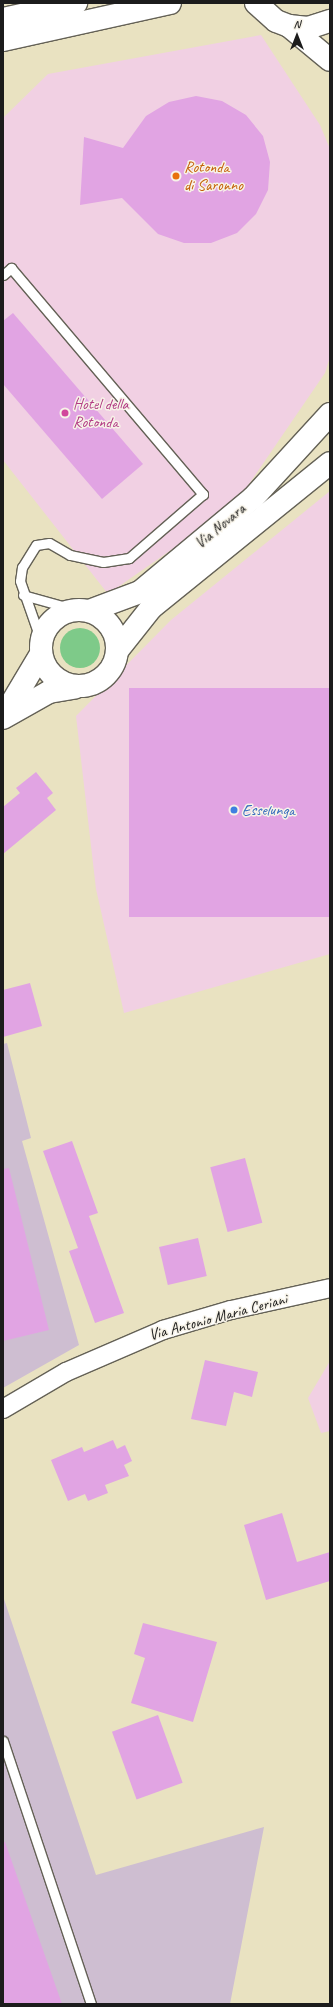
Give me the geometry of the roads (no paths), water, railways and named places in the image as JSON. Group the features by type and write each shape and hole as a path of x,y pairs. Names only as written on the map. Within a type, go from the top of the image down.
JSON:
{"main road":[{"path":"3,19 76,3"},
{"path":"3,40 170,3"},
{"path":"256,3 276,21 289,26 308,28 330,21"},
{"path":"289,26 330,60"},
{"name":"Via Novara","path":"3,717 41,647 54,619 83,611 146,587 253,498 330,414"},
{"name":"Via Novara","path":"3,717 49,692 101,680 110,671 117,651 151,608 330,463"},
{"path":"83,611 110,624 117,651"},
{"path":"41,647 53,676 76,687"}],"street":[{"name":"Via Antonio Maria Ceriani","path":"3,1409 66,1372 163,1330 231,1310 330,1288"}],"lane":[{"path":"3,275 11,268 203,494 129,558 103,562 70,555 49,543 36,545 22,567 23,595 41,647"},
{"path":"23,595 83,611"},
{"path":"3,1741 91,2004"}],"place":[{"name":"Rotonda di Saronno","path":"176,176"},
{"name":"Hotel della Rotonda","path":"65,413"},
{"name":"Esselunga","path":"234,810"}]}
